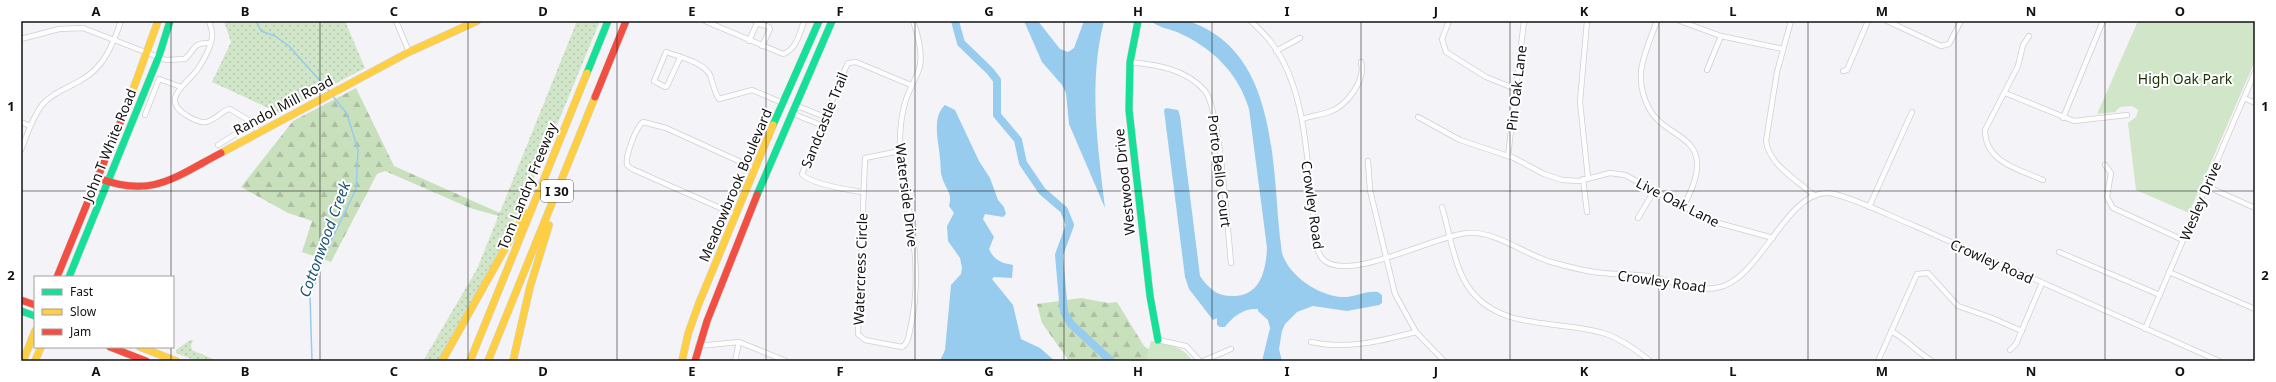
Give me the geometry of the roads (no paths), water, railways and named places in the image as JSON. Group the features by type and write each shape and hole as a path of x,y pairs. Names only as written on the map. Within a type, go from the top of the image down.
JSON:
{"main road":[{"name":"John T White Road","path":"58,276 98,178 158,21"},
{"name":"John T White Road","path":"69,276 159,56 170,21"},
{"name":"Randol Mill Road","path":"98,178 136,189 155,186 260,133 409,52 477,21"},
{"name":"Tom Landry Freeway","path":"470,361 608,21"},
{"name":"Tom Landry Freeway","path":"488,361 626,21"},
{"name":"Meadowbrook Boulevard","path":"682,361 699,303 754,168 820,21"},
{"name":"Meadowbrook Boulevard","path":"695,361 706,321 747,219 832,21"},
{"name":"Westwood Drive","path":"1138,21 1130,62 1129,110 1150,296 1158,340"},
{"path":"783,103 794,109"},
{"path":"442,361 547,174"},
{"path":"513,361 530,287 561,181"},
{"path":"736,215 747,219"},
{"path":"21,300 34,305"},
{"path":"21,311 34,316"},
{"path":"23,361 34,334"},
{"path":"686,344 698,346"},
{"path":"35,361 41,348"},
{"path":"113,348 146,361"},
{"path":"142,348 167,359 176,361"}],"street":[{"path":"21,150 30,126 42,105 58,92 83,79 101,64 115,40 122,21"},
{"path":"209,21 212,34 210,42 198,69 181,86 174,100 176,106 178,110 200,122 209,121 230,109 253,123 260,133"},
{"path":"396,21 409,52"},
{"path":"705,21 783,54 788,52 794,46 804,21"},
{"name":"Waterside Drive","path":"904,347 908,341 914,312 916,285 913,232 900,151 900,131 905,102 911,85 919,70 919,48 913,21"},
{"name":"Crowley Road","path":"1251,21 1270,41 1296,92 1302,118 1313,222 1319,254 1324,260 1342,266 1385,259 1450,236 1478,233 1491,236 1549,261 1602,273 1646,276 1711,288 1722,287 1735,281 1773,238 1799,205 1815,196 1834,194 1869,207 2219,361"},
{"path":"1449,21 1442,39 1446,52 1479,73 1516,89"},
{"name":"Pin Oak Lane","path":"1508,156 1524,21"},
{"path":"1587,21 1580,102 1587,212"},
{"path":"1657,21 1640,73 1644,95 1651,113 1660,122 1683,138 1695,152 1697,170 1684,206"},
{"path":"1680,21 1721,36 1783,49"},
{"path":"1791,21 1777,72 1767,147 1776,162 1815,196"},
{"path":"1843,71 1847,70 1868,21"},
{"path":"1887,21 1941,46 1949,44 1961,21"},
{"path":"2063,118 2103,21"},
{"path":"750,41 757,23 769,27 770,29 762,46"},
{"path":"21,39 72,28 91,31 170,61 185,59 195,45 210,42"},
{"path":"1707,70 1721,36"},
{"path":"2029,36 2023,45 2018,66 1985,130 1987,147 1999,161 2043,180"},
{"path":"1276,51 1300,38"},
{"path":"680,58 667,86 665,87 656,84 654,81 666,52 680,58 707,71 719,98 752,90 783,103"},
{"name":"Sandcastle Trail","path":"862,192 847,190 804,177 802,171 848,63 856,62 911,85"},
{"name":"Porto Bello Court","path":"1130,62 1166,67 1182,73 1208,96 1216,121 1231,263"},
{"path":"1302,118 1330,112 1346,100 1357,85 1362,73 1361,62"},
{"name":"Wesley Drive","path":"2145,329 2255,72"},
{"path":"145,115 159,79 181,86"},
{"path":"2005,93 2063,118 2080,122 2127,115"},
{"path":"2244,98 2255,103"},
{"path":"821,125 796,115 794,109 800,107 825,117"},
{"path":"1869,207 1912,112"},
{"name":"Live Oak Lane","path":"1418,117 1460,140 1508,156 1544,174 1562,180 1618,173 1632,178 1725,226 1773,238"},
{"path":"21,122 30,126"},
{"path":"218,146 253,123"},
{"path":"736,215 629,167 626,161 633,140 641,123 652,123 754,168"},
{"name":"Watercress Circle","path":"900,151 867,156 864,165 858,334 865,340 904,347"},
{"path":"1368,160 1370,190 1385,259 1395,294 1416,332 1444,361"},
{"path":"2105,165 2111,173 2107,197 2113,208 2183,240"},
{"path":"2206,186 2255,208"},
{"path":"1638,218 1654,190"},
{"path":"1442,207 1461,273 1466,285 1477,296 1497,311 1516,320 1577,327 1604,333 1630,345 1650,361"},
{"path":"2059,252 2160,295"},
{"path":"2169,272 2255,309"},
{"path":"1878,361 1917,273 1928,273 1958,306 2022,331"},
{"path":"2010,350 2016,344 2042,283"},
{"path":"1891,331 1902,337 1918,353 1932,361"},
{"path":"1311,342 1342,346 1382,341 1416,332"},
{"path":"1158,340 1186,346 1200,361"},
{"path":"735,361 738,342"},
{"path":"698,346 738,342 786,361"},
{"path":"1203,361 1231,349"}],"water":[{"path":"1184,20 1217,36 1239,56 1254,82 1264,112 1271,144 1282,253 1291,269 1306,283 1323,293 1346,297 1369,292 1378,292 1382,295 1382,303 1379,305 1347,311 1313,306 1297,312 1285,324 1282,331 1279,349 1282,361 1262,361 1270,328 1268,320 1258,311 1258,309 1244,311 1232,319 1225,327 1220,327 1217,325 1217,318 1213,320 1189,289 1185,277 1164,110 1166,108 1178,110 1180,116 1200,276 1215,292 1235,296 1244,295 1251,291 1260,280 1265,264 1267,248 1249,109 1238,83 1222,62 1212,53 1189,38 1151,21"},
{"path":"1024,21 1038,21 1060,49 1068,52 1074,48 1084,21 1104,21 1099,44 1095,91 1097,138 1105,208 1069,124 1066,93 1062,85 1042,62"},
{"path":"945,105 955,110 979,161 990,178 998,200 1004,207 1006,214 1003,217 985,214 983,219 994,237 989,249 991,253 998,260 1013,265 1012,278 994,277 992,279 1013,305 1021,339 1040,348 1055,361 940,361 945,350 951,285 961,274 962,268 960,258 948,241 947,226 954,213 949,206 950,197 941,175 937,123 941,110"}],"waterway":[{"name":"Cottonwood Creek","path":"256,21 261,31 275,36 289,46 330,92"},
{"path":"955,21 961,43 990,71 997,80 997,115 1018,140 1023,163 1042,191 1064,210 1070,225 1059,255 1064,312 1071,324 1111,361"},
{"name":"Cottonwood Creek","path":"312,361 310,297 331,241 356,189 358,150 347,114 332,95"}],"park label":[{"name":"High Oak Park","path":"2185,78"}]}
